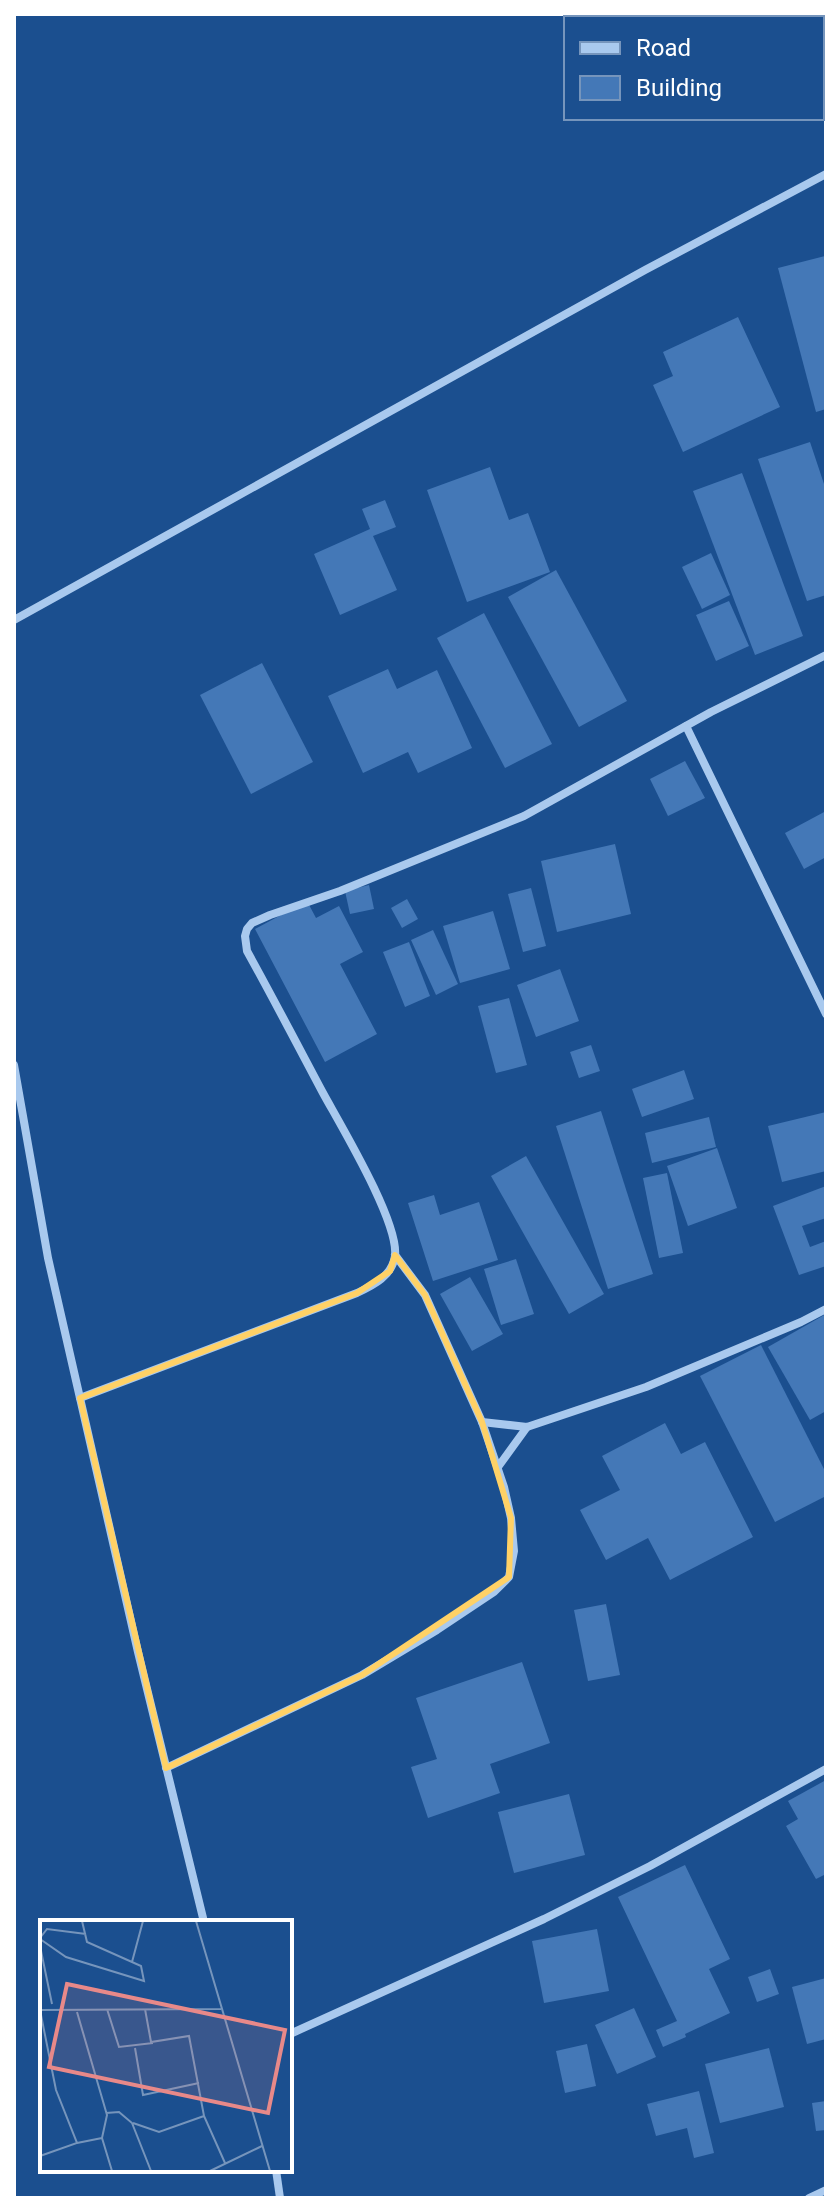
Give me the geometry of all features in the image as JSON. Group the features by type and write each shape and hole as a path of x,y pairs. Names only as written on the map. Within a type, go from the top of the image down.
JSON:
{"street":[{"path":"14,620 631,278 826,174"},
{"path":"80,1398 357,1293 378,1282 390,1271 395,1255 391,1229 365,1171 247,951 247,929 252,923 340,891 524,816 686,726 826,655"},
{"path":"686,726 826,1014"},
{"path":"14,1065 48,1258 204,1920"},
{"path":"166,1768 362,1675 494,1592 509,1577 514,1551 511,1518 498,1467 482,1422 425,1295 395,1255"},
{"path":"482,1422 527,1427 646,1387 826,1309"},
{"path":"498,1467 527,1427"},
{"path":"292,2033 544,1919 650,1866 826,1769"},
{"path":"276,2172 280,2198"},
{"path":"809,2198 826,2190"}],"highlighted area":[{"path":"395,1255 425,1295 482,1422 511,1518 509,1577 362,1675 166,1768 80,1398 357,1293 390,1271"}],"building":[{"path":"825,256 826,409 816,412 778,268"},
{"path":"738,317 780,407 683,452 653,385 673,376 663,352"},
{"path":"810,442 826,490 826,595 807,601 758,459"},
{"path":"490,467 509,520 528,513 550,572 467,602 427,490"},
{"path":"742,473 803,636 755,655 693,491"},
{"path":"385,500 396,527 373,536 397,590 340,615 314,554 370,529 362,509"},
{"path":"711,553 730,595 702,609 682,567"},
{"path":"556,570 627,701 579,727 508,597"},
{"path":"729,601 749,646 716,661 696,615"},
{"path":"484,613 552,744 505,768 437,638"},
{"path":"262,663 313,762 251,794 200,695"},
{"path":"388,669 397,689 437,670 472,748 418,773 408,752 363,773 328,696"},
{"path":"685,761 705,798 668,816 650,779"},
{"path":"826,811 826,857 804,869 785,833"},
{"path":"615,844 631,914 557,932 541,861"},
{"path":"369,885 374,909 350,914 345,891"},
{"path":"531,888 546,946 523,952 508,894"},
{"path":"407,899 418,919 402,928 391,908"},
{"path":"307,901 316,918 339,906 363,952 340,964 377,1034 325,1062 255,929"},
{"path":"493,911 510,969 460,983 443,926"},
{"path":"433,930 458,984 436,995 411,940"},
{"path":"409,942 430,996 405,1007 383,952"},
{"path":"560,969 579,1021 536,1037 517,985"},
{"path":"509,998 527,1065 496,1073 478,1006"},
{"path":"591,1045 600,1071 579,1078 570,1052"},
{"path":"684,1070 694,1099 642,1117 632,1089"},
{"path":"601,1111 653,1274 608,1289 556,1126"},
{"path":"826,1112 826,1171 782,1182 768,1126"},
{"path":"709,1117 716,1147 652,1163 645,1133"},
{"path":"717,1148 737,1208 688,1226 667,1166"},
{"path":"526,1156 604,1294 569,1314 491,1176"},
{"path":"667,1173 683,1253 659,1258 643,1178"},
{"path":"826,1186 826,1218 802,1226 810,1247 826,1241 826,1266 799,1275 773,1206"},
{"path":"434,1195 440,1215 479,1202 498,1260 433,1281 408,1203"},
{"path":"516,1259 534,1314 501,1325 484,1269"},
{"path":"470,1277 503,1334 472,1351 440,1294"},
{"path":"826,1314 826,1411 810,1420 768,1347"},
{"path":"761,1345 826,1473 826,1496 775,1522 700,1376"},
{"path":"665,1423 681,1454 705,1442 753,1537 670,1580 648,1538 606,1560 580,1510 620,1490 602,1456"},
{"path":"606,1604 620,1675 588,1681 574,1610"},
{"path":"522,1662 550,1743 490,1764 500,1793 428,1818 411,1767 437,1759 416,1698"},
{"path":"826,1780 826,1874 816,1879 786,1826 798,1819 788,1801"},
{"path":"569,1794 585,1855 514,1873 498,1812"},
{"path":"685,1865 730,1959 709,1969 730,2013 663,2047 656,2030 677,2021 618,1897"},
{"path":"597,1929 609,1991 544,2003 532,1941"},
{"path":"770,1969 779,1994 757,2002 748,1977"},
{"path":"826,1978 826,2039 807,2044 792,1987"},
{"path":"634,2008 656,2057 617,2074 595,2025"},
{"path":"587,2044 596,2086 565,2093 556,2051"},
{"path":"769,2048 784,2107 720,2123 705,2064"},
{"path":"699,2091 714,2153 694,2158 687,2128 656,2136 647,2104"},
{"path":"826,2101 826,2130 816,2131 812,2103"}]}
